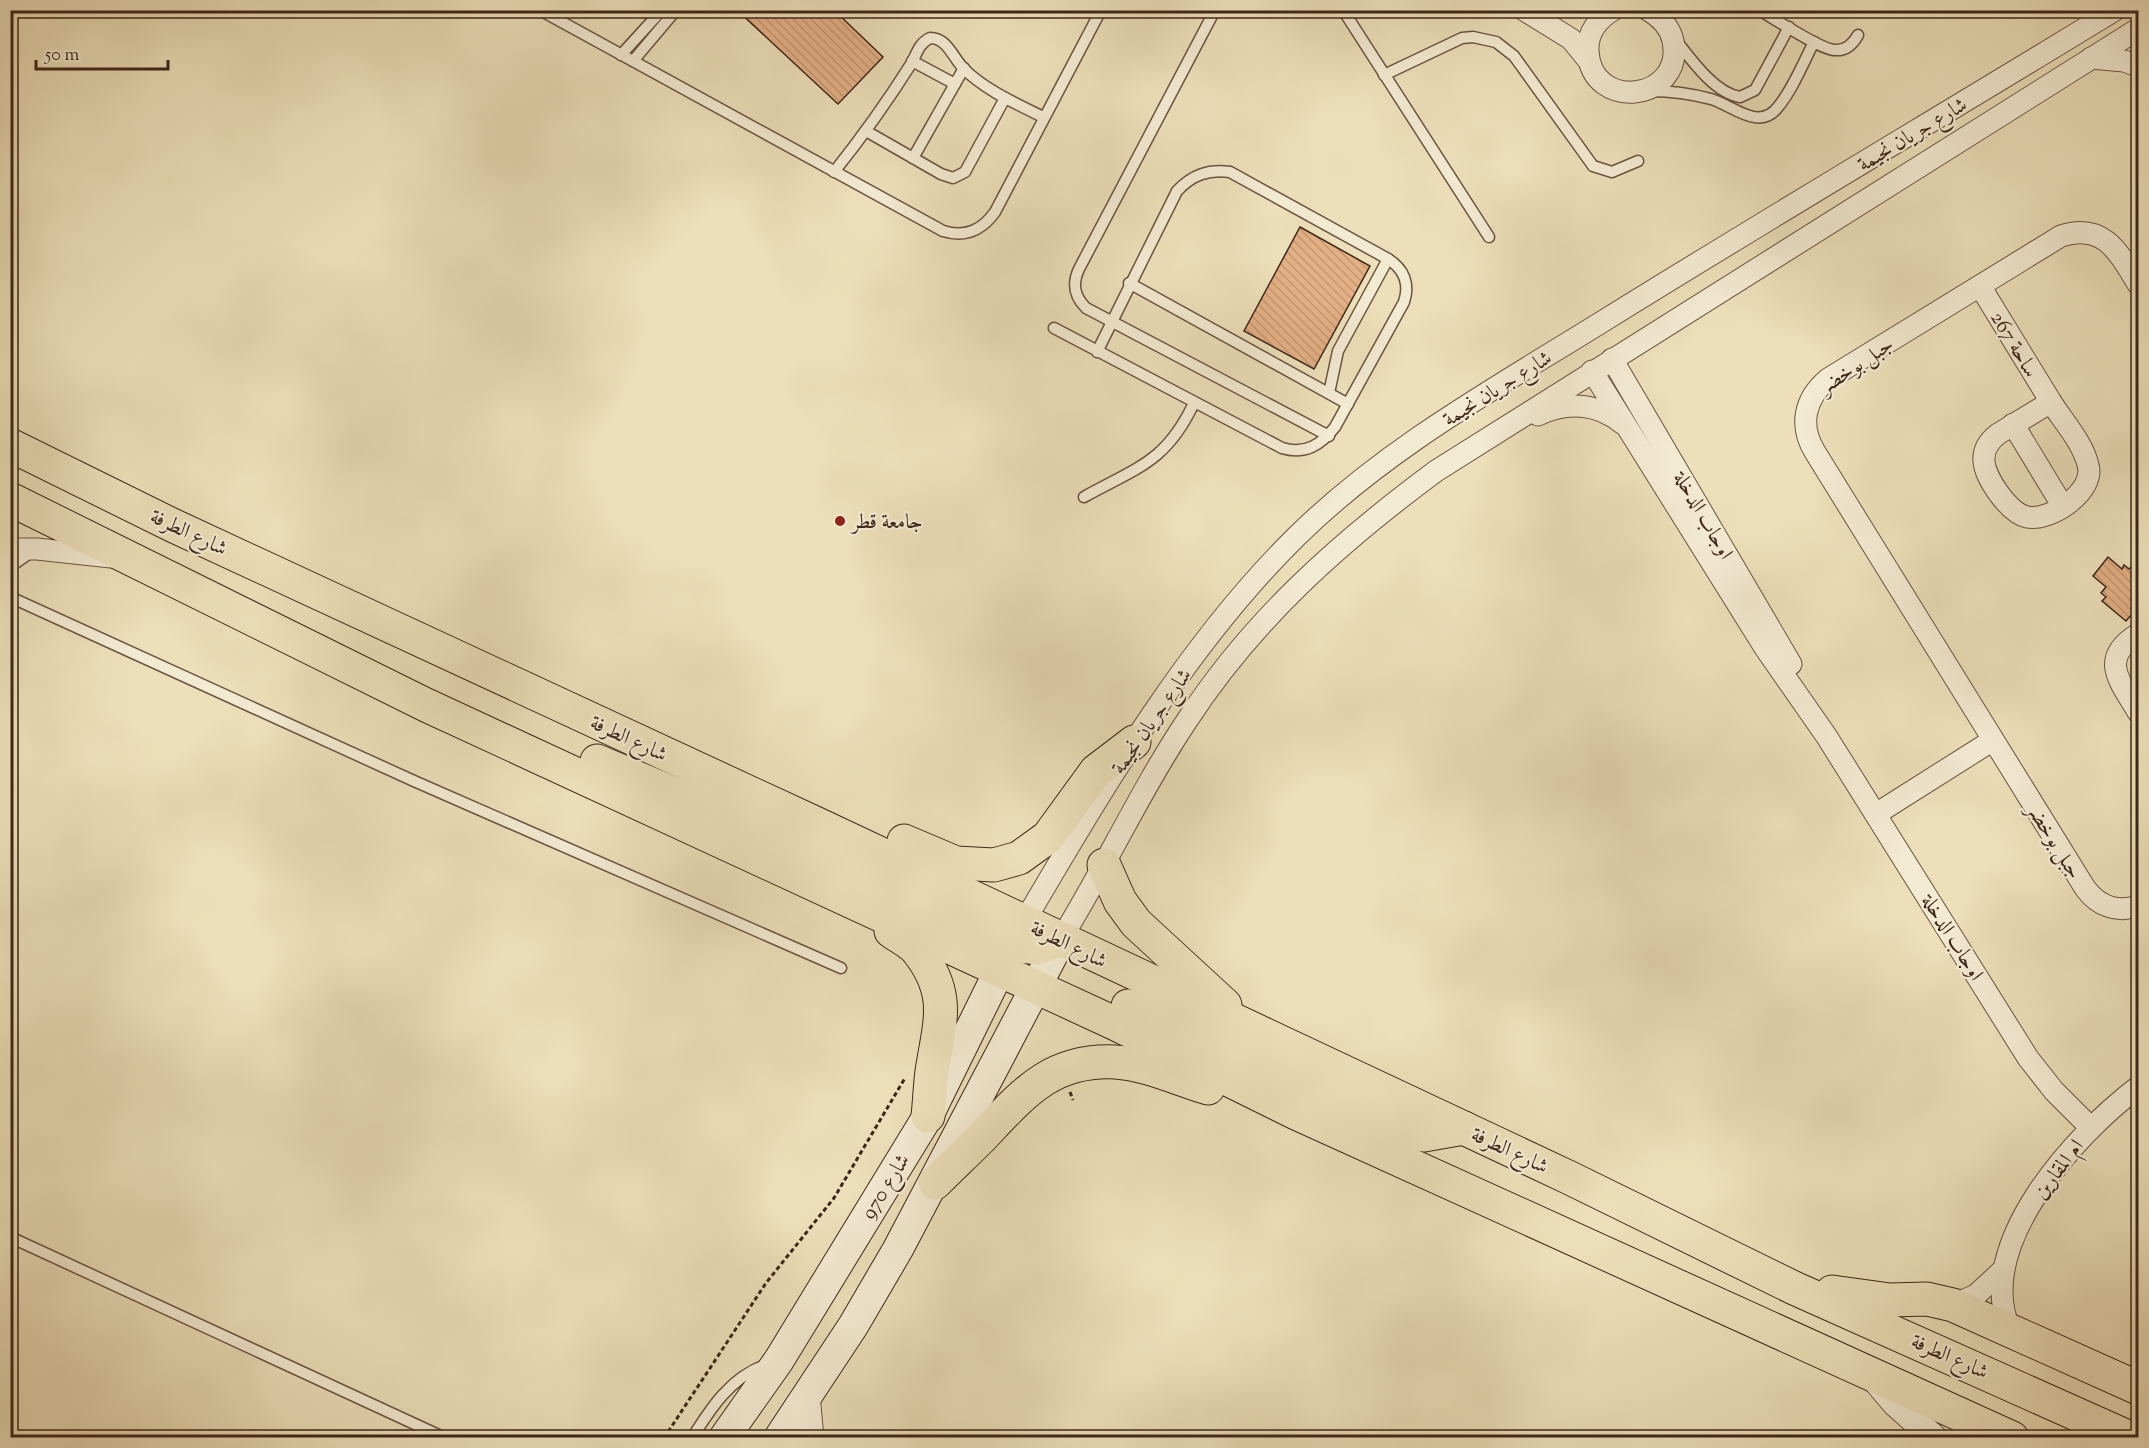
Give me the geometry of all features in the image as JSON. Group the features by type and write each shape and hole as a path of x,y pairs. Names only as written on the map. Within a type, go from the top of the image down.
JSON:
{"main road":[{"name":"شارع الطرفة","path":"10,445 183,530 817,824 1012,946"},
{"path":"10,499 426,705 876,913 1012,946 1038,948 1061,939"},
{"path":"426,705 459,704 488,714 826,858 1012,946 1019,966 1114,1023 1296,1113 2012,1437"},
{"path":"817,824 853,823 884,831 956,863 994,865 1007,862 1019,858 1048,837 1096,771 1134,742"},
{"path":"1104,865 1120,901 1136,923 1258,1034"},
{"path":"876,913 892,931 915,948 930,972 940,999 941,1031 932,1067 928,1116"},
{"name":"شارع الطرفة","path":"1061,939 1258,1034 1464,1128 1794,1288 2123,1434"},
{"name":"شارع 970","path":"779,1437 853,1326 935,1183 1061,939"},
{"name":"شارع 970","path":"724,1437 779,1360 928,1116 1012,946"},
{"path":"1040,978 1390,1128 1424,1135 1464,1128"},
{"path":"935,1183 1008,1106 1036,1083 1056,1073 1086,1064 1116,1062 1148,1068 1296,1113"},
{"path":"1794,1288 1890,1300 1927,1299 1953,1305 2139,1388"},
{"path":"2010,1330 2055,1380 2123,1434"}],"street":[{"path":"1524,10 1571,39 1589,61 1597,76 1609,87 1625,93 1642,92 1657,84 1668,72 1673,56 1669,22 1648,10"},
{"name":"شارع جريان نجيمة","path":"1012,946 1134,742 1227,615 1262,573 1325,510 1384,461 1667,282 2115,10"},
{"path":"1589,61 1587,46 1591,32 1600,19 1612,11"},
{"name":"شارع جريان نجيمة","path":"1061,939 1164,756 1235,654 1319,565 1436,471 1612,358 2139,29"},
{"path":"2091,58 2124,61 2139,66"},
{"name":"جبل بوخضر","path":"2139,284 2109,243 2101,237 2081,232 2052,241 1828,379 1813,394 1805,423 1815,452 2090,895 2112,908 2130,909 2139,906"},
{"name":"ساحة 267","path":"1980,286 2085,456 2090,471 2082,492 2043,516 2027,517 2006,504 1989,476 1984,461 1987,446 1998,434 2051,402"},
{"name":"اوجاب الدخلة","path":"1612,358 1778,641 1827,737"},
{"name":"اوجاب الدخلة","path":"1592,371 1765,648 1827,737 1876,814 2028,1058 2054,1091 2090,1127"},
{"path":"1436,471 1468,461 1539,414 1563,406 1600,409 1628,427"},
{"path":"2013,424 2062,505"},
{"path":"10,549 37,549 130,560"},
{"path":"2139,634 2123,645 2115,666 2119,680 2139,712"},
{"path":"1876,814 1993,740"},
{"name":"ام المقارين","path":"2010,1330 2002,1307 2003,1270 2031,1206 2047,1179 2090,1127 2139,1087"},
{"name":"ام المقارين","path":"1953,1305 1976,1295 2003,1270"},
{"path":"1870,1372 1888,1396 1934,1437"},
{"path":"809,1394 813,1437"}],"lane":[{"path":"540,10 943,231 963,234 982,227 995,212 1101,10"},
{"path":"621,55 662,10"},
{"path":"633,62 676,10"},
{"path":"1215,10 1076,277 1076,294 1080,302 1111,322 1329,436"},
{"path":"1343,10 1489,237"},
{"path":"1759,10 1828,49 1842,50 1848,47 1858,35"},
{"path":"1971,10 1992,10"},
{"path":"1669,22 1714,82 1729,94 1740,97 1755,90 1789,27"},
{"path":"1384,75 1451,41 1473,37 1485,38 1496,42 1514,56 1593,166 1612,172 1638,161"},
{"path":"834,172 866,132 912,61 920,44 930,38 945,43 964,68 1005,98 1043,117"},
{"path":"1642,92 1696,96 1713,100 1750,117 1763,117 1778,107 1814,42"},
{"path":"912,61 955,84"},
{"path":"913,158 964,68"},
{"path":"866,132 947,177 960,176 965,172 1005,98"},
{"path":"1054,328 1097,352 1289,450 1311,448 1329,436 1406,296 1403,274 1388,259 1230,172 1210,171 1192,178 1177,191 1097,352"},
{"path":"1329,393 1338,351 1388,259"},
{"path":"1130,284 1348,404"},
{"path":"1084,497 1162,452 1178,433 1194,402"},
{"path":"10,567 37,549"},
{"path":"10,597 414,781 841,968"},
{"path":"10,1237 445,1437"},
{"path":"692,1437 714,1402 728,1388 752,1371 779,1360"}],"path":[{"path":"664,1437 766,1283 834,1198 891,1103 907,1071"}],"building":[{"path":"737,10 834,10 883,57 838,104"},
{"path":"1300,227 1370,266 1314,369 1244,331"},
{"path":"2108,557 2122,569 2124,565 2129,569 2139,559 2139,606 2126,621 2102,601 2106,597 2101,593 2106,587 2093,576"}],"place":[{"name":"جامعة قطر","path":"840,521"}]}
